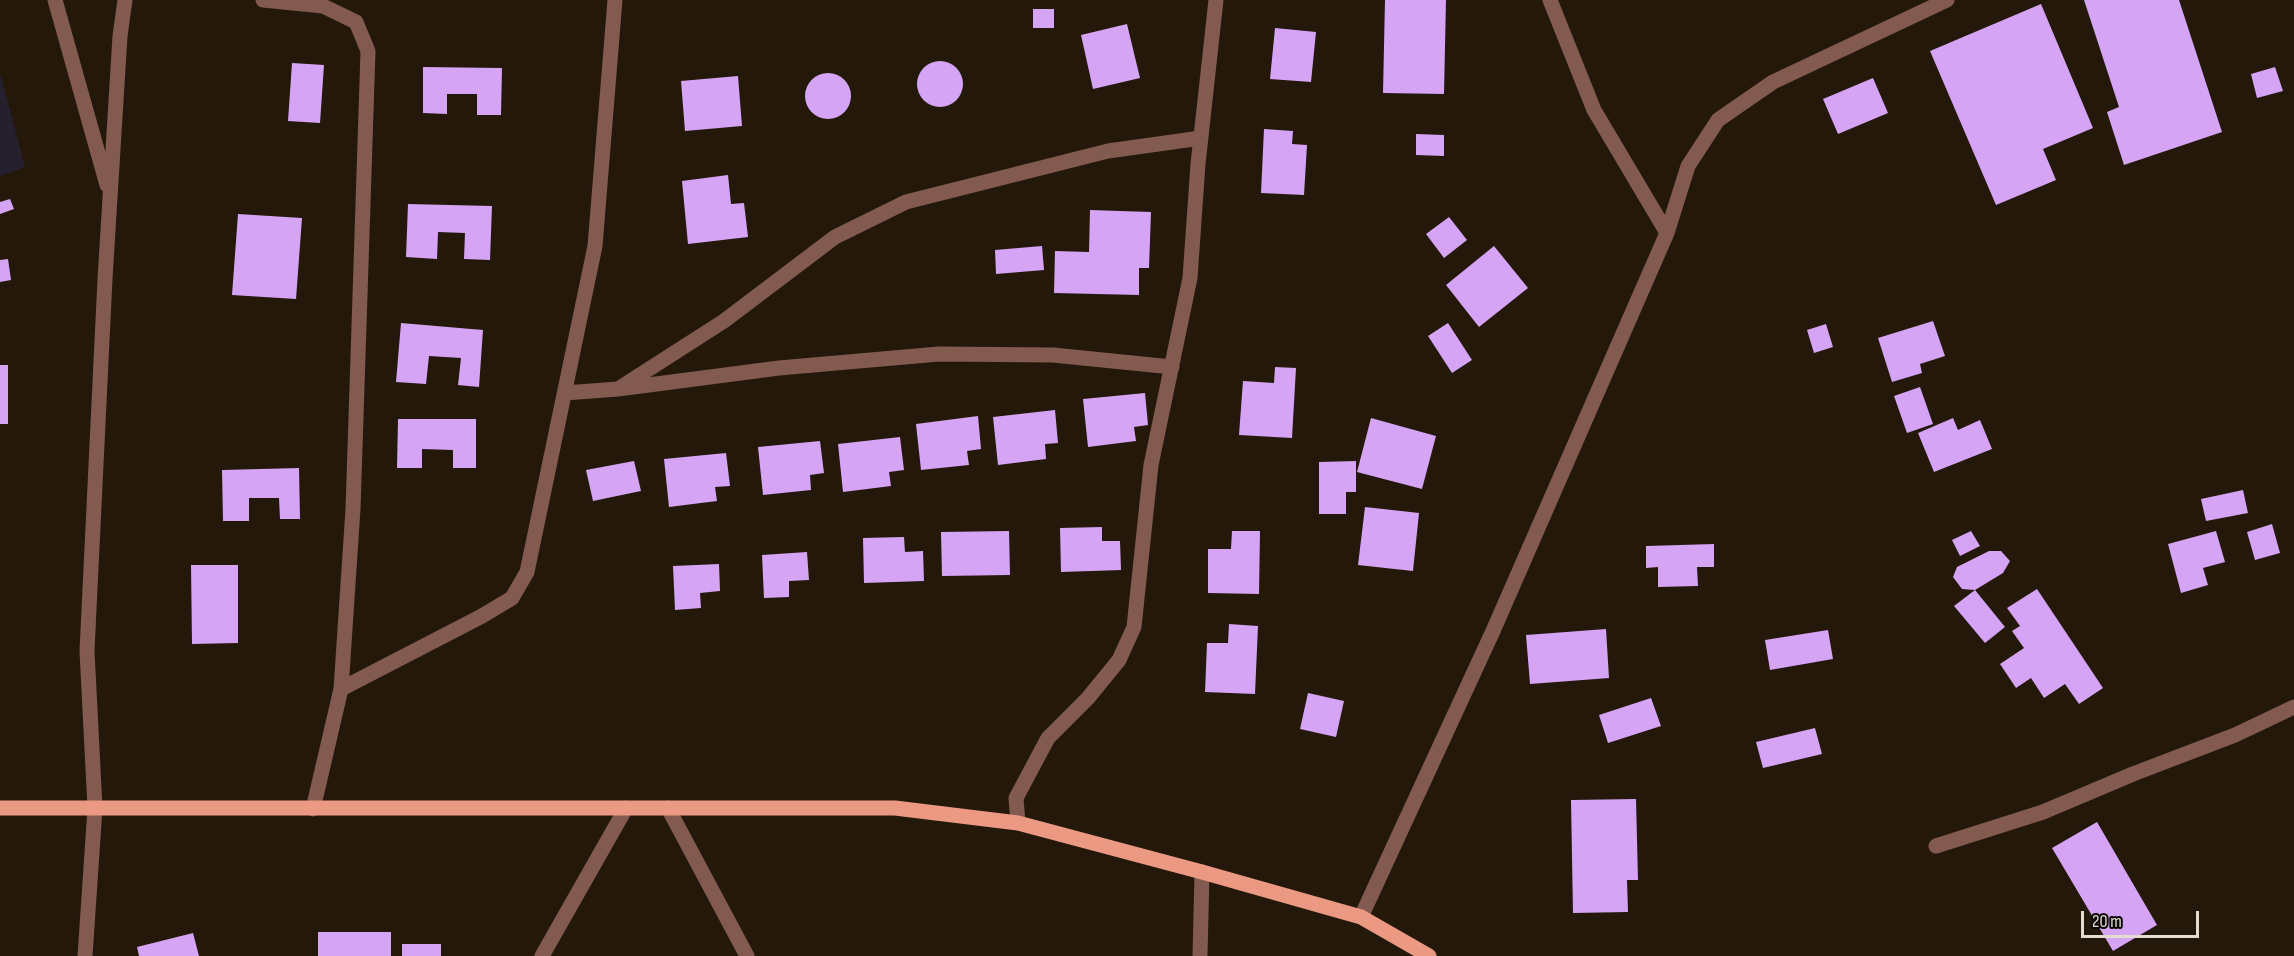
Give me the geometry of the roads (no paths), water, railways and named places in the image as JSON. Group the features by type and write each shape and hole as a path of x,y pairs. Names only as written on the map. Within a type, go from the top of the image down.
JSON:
{"main road":[{"path":"0,808 895,808 1018,823 1202,872 1361,917 1429,956"}],"street":[{"path":"54,0 110,196"},
{"path":"85,956 95,808 87,651 110,196 120,36 125,0"},
{"path":"263,0 323,6 356,22 368,51 353,509 341,689 313,809"},
{"path":"341,689 512,598 527,572 595,246 615,0"},
{"path":"1018,823 1016,798 1048,738 1088,698 1119,660 1134,627 1151,465 1190,278 1198,164 1216,0"},
{"path":"1550,0 1594,110 1667,233"},
{"path":"1361,917 1493,631 1667,233 1688,165 1718,120 1773,82 1947,0"},
{"path":"618,389 724,321 835,237 906,202 1108,151 1201,138"},
{"path":"565,393 618,389 779,368 939,354 1053,355 1172,367"},
{"path":"1936,846 2043,812 2235,735 2294,707"},
{"path":"542,956 626,808"},
{"path":"668,808 747,956"},
{"path":"1200,956 1202,872"}]}
